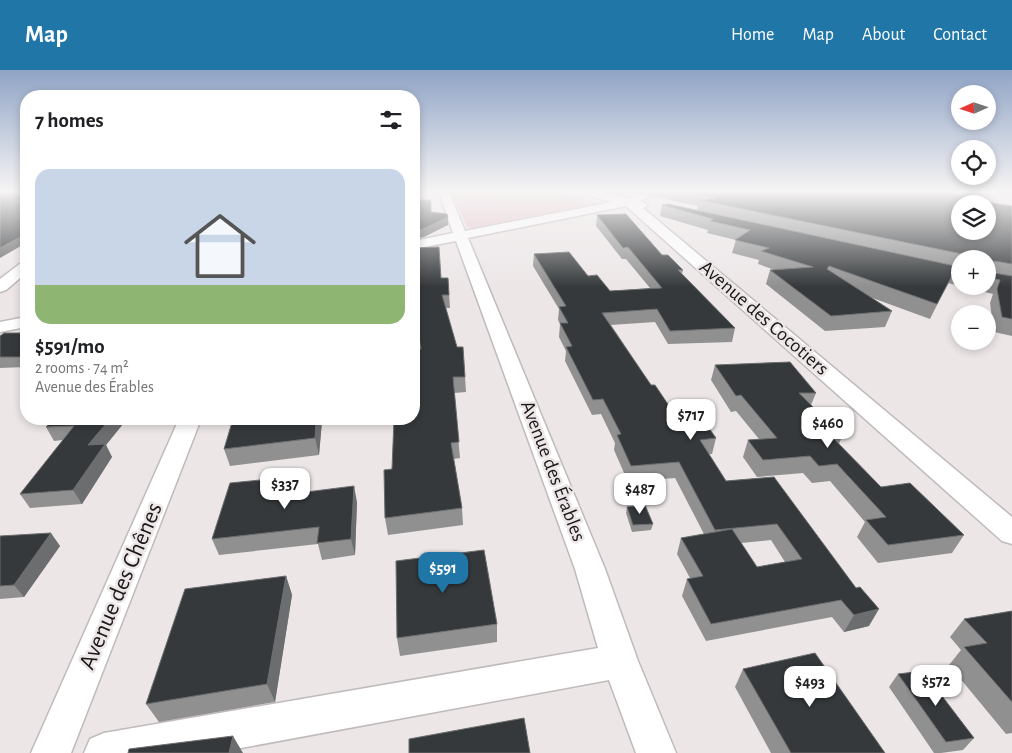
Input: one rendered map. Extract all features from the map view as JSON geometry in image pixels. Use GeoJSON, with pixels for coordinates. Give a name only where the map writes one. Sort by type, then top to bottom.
{"type":"FeatureCollection","features":[{"type":"Feature","properties":{"kind":"street","name":"Avenue des Érables"},"geometry":{"type":"LineString","coordinates":[[457,224],[590,569],[620,661],[656,753]]}},
{"type":"Feature","properties":{"kind":"street"},"geometry":{"type":"LineString","coordinates":[[420,243],[521,224]]}},
{"type":"Feature","properties":{"kind":"street","name":"Avenue des Cocotiers"},"geometry":{"type":"LineString","coordinates":[[653,224],[1012,533]]}},
{"type":"Feature","properties":{"kind":"street"},"geometry":{"type":"LineString","coordinates":[[0,287],[20,271]]}},
{"type":"Feature","properties":{"kind":"street"},"geometry":{"type":"LineString","coordinates":[[0,327],[20,323]]}},
{"type":"Feature","properties":{"kind":"street","name":"Avenue des Chênes"},"geometry":{"type":"LineString","coordinates":[[51,753],[188,425]]}},
{"type":"Feature","properties":{"kind":"street"},"geometry":{"type":"LineString","coordinates":[[104,753],[620,661]]}},
{"type":"Feature","properties":{"kind":"shaded area"},"geometry":{"type":"Polygon","coordinates":[[[466,224],[501,224],[474,229],[467,227],[466,224]]]}},
{"type":"Feature","properties":{"kind":"building"},"geometry":{"type":"Polygon","coordinates":[[[0,224],[20,224],[20,237],[0,248],[0,224]]]}},
{"type":"Feature","properties":{"kind":"building"},"geometry":{"type":"Polygon","coordinates":[[[420,224],[434,224],[420,230],[420,224]]]}},
{"type":"Feature","properties":{"kind":"building"},"geometry":{"type":"Polygon","coordinates":[[[604,224],[635,224],[662,255],[668,255],[683,270],[678,270],[735,328],[670,331],[657,309],[602,313],[651,385],[655,385],[682,425],[706,424],[716,438],[700,440],[726,481],[774,477],[856,588],[860,587],[879,609],[854,615],[841,600],[711,624],[687,579],[703,576],[681,538],[732,529],[757,567],[802,559],[777,524],[715,530],[679,462],[631,466],[617,435],[621,434],[603,399],[593,400],[566,347],[572,346],[560,323],[568,323],[559,307],[566,306],[534,254],[569,252],[588,276],[597,275],[610,291],[662,288],[628,247],[623,248],[604,224]]]}},
{"type":"Feature","properties":{"kind":"building"},"geometry":{"type":"Polygon","coordinates":[[[723,224],[760,224],[951,265],[951,278],[937,304],[829,266],[827,269],[892,311],[831,316],[770,270],[813,267],[761,251],[769,248],[735,240],[750,230],[723,224]]]}},
{"type":"Feature","properties":{"kind":"building"},"geometry":{"type":"Polygon","coordinates":[[[815,224],[951,224],[951,240],[996,240],[996,224],[1012,224],[1012,264],[996,261],[996,250],[951,250],[951,252],[815,224]]]}},
{"type":"Feature","properties":{"kind":"building"},"geometry":{"type":"Polygon","coordinates":[[[439,247],[441,278],[448,278],[449,295],[442,295],[457,347],[463,347],[465,377],[453,377],[459,442],[451,443],[462,508],[385,518],[384,470],[392,469],[394,425],[420,425],[420,248],[439,247]]]}},
{"type":"Feature","properties":{"kind":"building"},"geometry":{"type":"Polygon","coordinates":[[[996,273],[1012,276],[1012,319],[1002,317],[997,289],[1000,280],[996,279],[996,273]]]}},
{"type":"Feature","properties":{"kind":"building"},"geometry":{"type":"Polygon","coordinates":[[[4,333],[20,333],[20,357],[0,357],[0,336],[4,333]]]}},
{"type":"Feature","properties":{"kind":"building"},"geometry":{"type":"Polygon","coordinates":[[[790,362],[816,393],[799,393],[842,436],[832,437],[881,487],[910,483],[964,535],[888,545],[866,520],[886,517],[837,464],[819,466],[810,456],[763,460],[748,440],[777,438],[741,395],[736,396],[715,365],[790,362]]]}},
{"type":"Feature","properties":{"kind":"building"},"geometry":{"type":"Polygon","coordinates":[[[48,425],[105,425],[88,445],[105,444],[73,490],[20,494],[74,426],[46,427],[48,425]]]}},
{"type":"Feature","properties":{"kind":"building"},"geometry":{"type":"Polygon","coordinates":[[[231,425],[316,425],[315,438],[224,449],[231,425]]]}},
{"type":"Feature","properties":{"kind":"building"},"geometry":{"type":"Polygon","coordinates":[[[301,476],[298,493],[354,486],[351,539],[317,543],[319,527],[212,539],[230,483],[301,476]]]}},
{"type":"Feature","properties":{"kind":"building"},"geometry":{"type":"Polygon","coordinates":[[[645,505],[653,524],[633,525],[627,507],[645,505]]]}},
{"type":"Feature","properties":{"kind":"building"},"geometry":{"type":"Polygon","coordinates":[[[51,533],[14,585],[0,586],[0,536],[51,533]]]}},
{"type":"Feature","properties":{"kind":"building"},"geometry":{"type":"Polygon","coordinates":[[[484,550],[497,624],[397,638],[396,561],[484,550]]]}},
{"type":"Feature","properties":{"kind":"building"},"geometry":{"type":"Polygon","coordinates":[[[286,576],[267,684],[146,704],[185,589],[286,576]]]}},
{"type":"Feature","properties":{"kind":"building"},"geometry":{"type":"Polygon","coordinates":[[[1012,611],[1012,702],[964,647],[987,643],[964,619],[1012,611]]]}},
{"type":"Feature","properties":{"kind":"building"},"geometry":{"type":"Polygon","coordinates":[[[815,653],[885,753],[791,753],[743,669],[815,653]]]}},
{"type":"Feature","properties":{"kind":"building"},"geometry":{"type":"Polygon","coordinates":[[[923,671],[974,738],[946,742],[898,674],[923,671]]]}},
{"type":"Feature","properties":{"kind":"building"},"geometry":{"type":"Polygon","coordinates":[[[524,718],[530,753],[409,753],[409,739],[524,718]]]}},
{"type":"Feature","properties":{"kind":"building"},"geometry":{"type":"Polygon","coordinates":[[[233,736],[229,753],[128,753],[129,749],[233,736]]]}}]}
